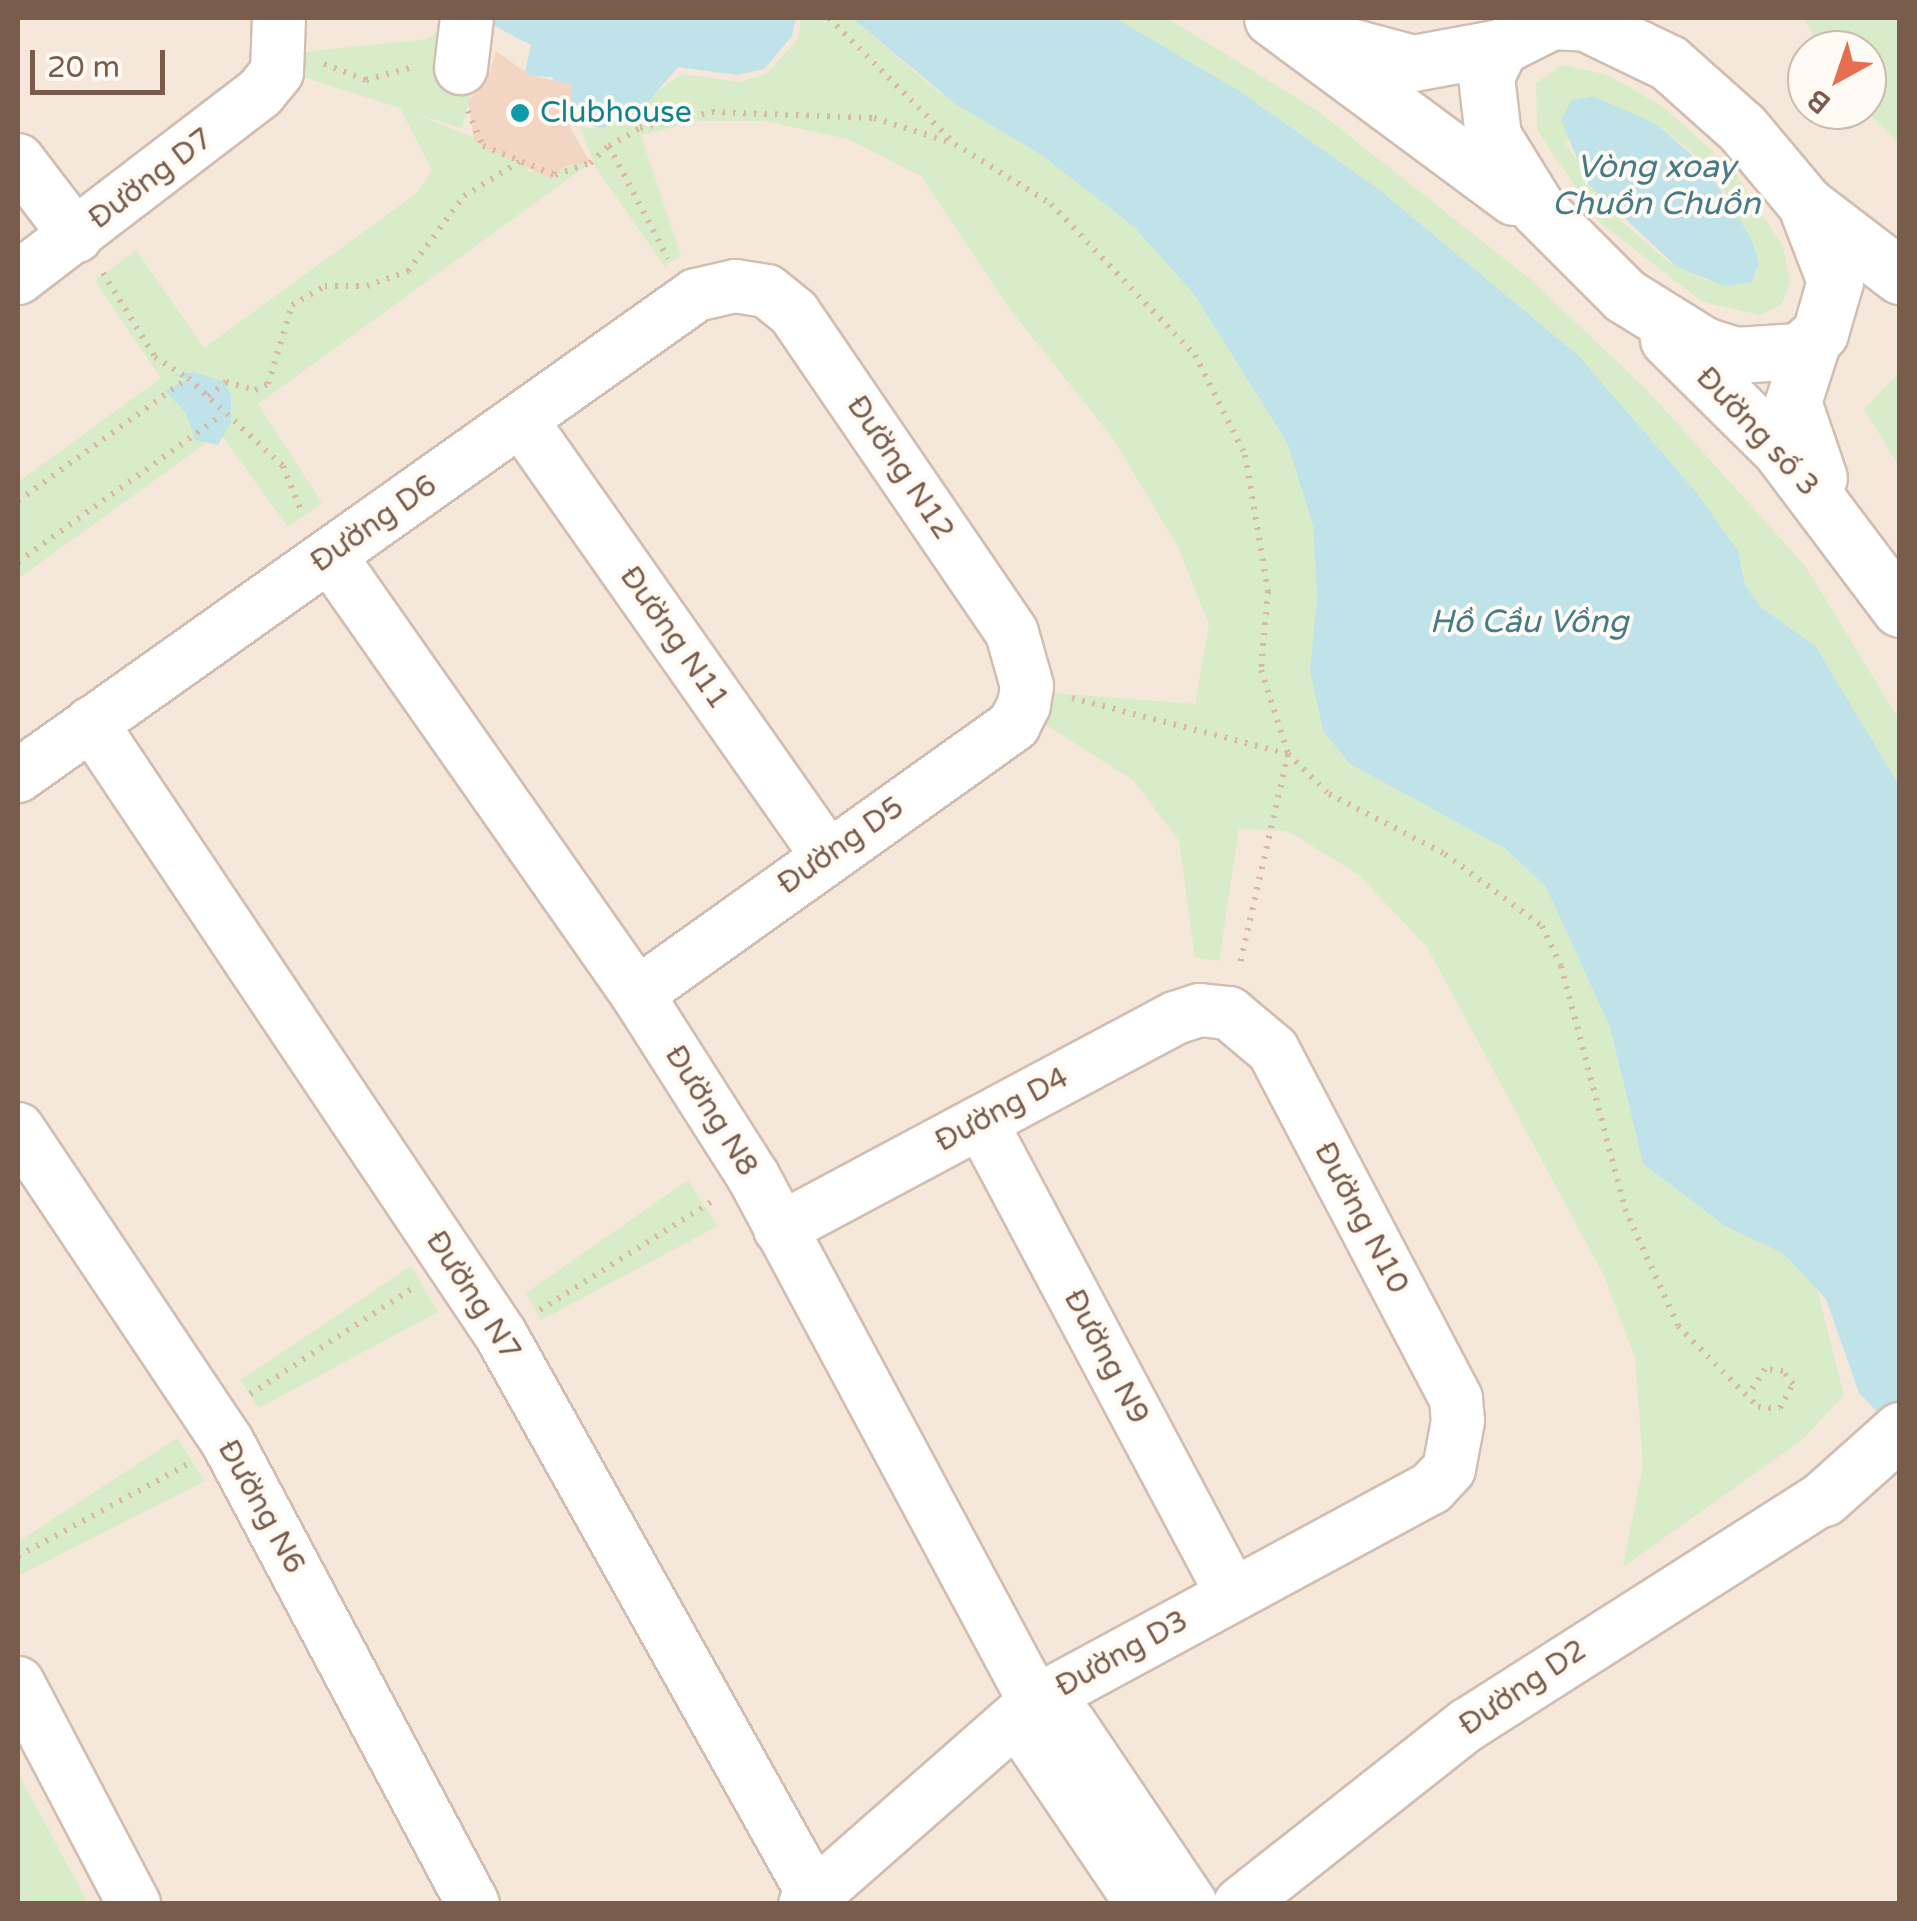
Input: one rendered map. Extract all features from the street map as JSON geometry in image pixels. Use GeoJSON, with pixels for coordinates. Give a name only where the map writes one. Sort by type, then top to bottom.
{"type":"FeatureCollection","features":[{"type":"Feature","properties":{"kind":"street"},"geometry":{"type":"LineString","coordinates":[[277,72],[279,18]]}},
{"type":"Feature","properties":{"kind":"street"},"geometry":{"type":"LineString","coordinates":[[460,68],[467,18]]}},
{"type":"Feature","properties":{"kind":"street","name":"Đường số 3"},"geometry":{"type":"LineString","coordinates":[[1272,18],[1580,255],[1780,450],[1860,550],[1900,609]]}},
{"type":"Feature","properties":{"kind":"street"},"geometry":{"type":"LineString","coordinates":[[1289,18],[1373,58],[1445,64],[1520,32],[1586,23],[1630,40],[1712,97]]}},
{"type":"Feature","properties":{"kind":"street"},"geometry":{"type":"LineString","coordinates":[[1659,18],[1712,97],[1805,203],[1900,276]]}},
{"type":"Feature","properties":{"kind":"street"},"geometry":{"type":"LineString","coordinates":[[1520,32],[1486,76],[1493,136],[1580,255],[1668,324],[1736,355],[1772,358],[1812,340]]}},
{"type":"Feature","properties":{"kind":"street","name":"Đường D7"},"geometry":{"type":"LineString","coordinates":[[18,278],[222,124],[277,72]]}},
{"type":"Feature","properties":{"kind":"street"},"geometry":{"type":"LineString","coordinates":[[18,160],[76,236]]}},
{"type":"Feature","properties":{"kind":"street"},"geometry":{"type":"LineString","coordinates":[[1805,203],[1835,281],[1832,309],[1812,340],[1796,378],[1796,420],[1860,550]]}},
{"type":"Feature","properties":{"kind":"street","name":"Đường D6"},"geometry":{"type":"LineString","coordinates":[[18,776],[520,420],[716,290]]}},
{"type":"Feature","properties":{"kind":"street","name":"Đường N12"},"geometry":{"type":"LineString","coordinates":[[716,290],[767,291],[794,313],[1012,633],[1028,686]]}},
{"type":"Feature","properties":{"kind":"street","name":"Đường N11"},"geometry":{"type":"LineString","coordinates":[[520,420],[827,856]]}},
{"type":"Feature","properties":{"kind":"street","name":"Đường N8"},"geometry":{"type":"LineString","coordinates":[[330,556],[637,994],[753,1176],[1035,1702],[1032,1740],[1142,1904]]}},
{"type":"Feature","properties":{"kind":"street","name":"Đường D5"},"geometry":{"type":"LineString","coordinates":[[637,994],[1014,724],[1028,686]]}},
{"type":"Feature","properties":{"kind":"street","name":"Đường N7"},"geometry":{"type":"LineString","coordinates":[[91,723],[501,1335],[809,1900]]}},
{"type":"Feature","properties":{"kind":"street","name":"Đường D4"},"geometry":{"type":"LineString","coordinates":[[780,1229],[1175,1018],[1200,1010],[1229,1013]]}},
{"type":"Feature","properties":{"kind":"street","name":"Đường N10"},"geometry":{"type":"LineString","coordinates":[[1229,1013],[1273,1050],[1456,1399],[1456,1442]]}},
{"type":"Feature","properties":{"kind":"street","name":"Đường N9"},"geometry":{"type":"LineString","coordinates":[[981,1122],[1231,1592]]}},
{"type":"Feature","properties":{"kind":"street","name":"Đường N6"},"geometry":{"type":"LineString","coordinates":[[18,1129],[219,1431],[473,1904]]}},
{"type":"Feature","properties":{"kind":"street"},"geometry":{"type":"LineString","coordinates":[[1824,1498],[1900,1430]]}},
{"type":"Feature","properties":{"kind":"street","name":"Đường D3"},"geometry":{"type":"LineString","coordinates":[[809,1900],[1035,1702],[1231,1592],[1431,1488],[1449,1468],[1456,1442]]}},
{"type":"Feature","properties":{"kind":"street","name":"Đường D2"},"geometry":{"type":"LineString","coordinates":[[1240,1904],[1467,1725],[1824,1498]]}},
{"type":"Feature","properties":{"kind":"street"},"geometry":{"type":"LineString","coordinates":[[18,1683],[134,1904]]}},
{"type":"Feature","properties":{"kind":"street","name":"Đường N8"},"geometry":{"type":"LineString","coordinates":[[1035,1702],[1056,1708],[1070,1724],[1190,1904]]}},
{"type":"Feature","properties":{"kind":"path"},"geometry":{"type":"LineString","coordinates":[[829,18],[956,144],[1051,204],[1195,355],[1245,455],[1256,502],[1268,591],[1261,670],[1288,754],[1329,794],[1461,863],[1542,926],[1561,966],[1612,1166],[1642,1250],[1678,1326],[1758,1408],[1780,1408],[1793,1384],[1783,1371],[1765,1368],[1748,1395]]}},
{"type":"Feature","properties":{"kind":"path"},"geometry":{"type":"LineString","coordinates":[[277,72],[324,63],[366,80],[426,64],[460,68],[472,86],[470,128],[484,146],[555,175],[590,163],[609,146],[640,128],[712,112],[874,118],[956,144]]}},
{"type":"Feature","properties":{"kind":"path"},"geometry":{"type":"LineString","coordinates":[[609,146],[648,228],[716,290]]}},
{"type":"Feature","properties":{"kind":"path"},"geometry":{"type":"LineString","coordinates":[[208,396],[226,382],[255,390],[268,384],[292,305],[325,286],[366,286],[408,270],[464,196],[520,162]]}},
{"type":"Feature","properties":{"kind":"path"},"geometry":{"type":"LineString","coordinates":[[76,236],[146,347],[188,378],[222,415],[283,466],[304,525],[330,556]]}},
{"type":"Feature","properties":{"kind":"path"},"geometry":{"type":"LineString","coordinates":[[18,501],[188,378]]}},
{"type":"Feature","properties":{"kind":"path"},"geometry":{"type":"LineString","coordinates":[[18,562],[222,415]]}},
{"type":"Feature","properties":{"kind":"path"},"geometry":{"type":"LineString","coordinates":[[1028,686],[1288,754]]}},
{"type":"Feature","properties":{"kind":"path"},"geometry":{"type":"LineString","coordinates":[[1229,1013],[1288,754]]}},
{"type":"Feature","properties":{"kind":"path"},"geometry":{"type":"LineString","coordinates":[[501,1335],[753,1176]]}},
{"type":"Feature","properties":{"kind":"path"},"geometry":{"type":"LineString","coordinates":[[18,1556],[219,1431],[453,1262]]}},
{"type":"Feature","properties":{"kind":"shaded area"},"geometry":{"type":"Polygon","coordinates":[[[18,18],[1899,18],[1899,1903],[18,1903],[18,18]]]}},
{"type":"Feature","properties":{"kind":"green space"},"geometry":{"type":"Polygon","coordinates":[[[457,18],[485,44],[462,128],[416,114],[494,146],[501,134],[529,172],[590,163],[258,404],[322,503],[288,527],[220,433],[18,579],[18,482],[161,378],[95,281],[136,250],[204,348],[417,193],[432,170],[400,108],[303,77],[306,52],[426,39],[457,18]]]}},
{"type":"Feature","properties":{"kind":"green space"},"geometry":{"type":"Polygon","coordinates":[[[801,18],[852,18],[937,91],[1043,156],[1134,227],[1194,294],[1289,444],[1313,526],[1317,596],[1310,671],[1323,731],[1350,764],[1506,849],[1546,887],[1610,1027],[1643,1164],[1725,1226],[1784,1254],[1817,1289],[1844,1395],[1802,1440],[1623,1567],[1643,1466],[1635,1358],[1604,1276],[1427,947],[1359,875],[1288,831],[1239,829],[1219,961],[1195,958],[1179,841],[1134,781],[1043,723],[1053,693],[1195,704],[1209,624],[1178,547],[1112,437],[1009,308],[921,176],[848,139],[764,121],[699,121],[641,135],[681,256],[664,266],[595,166],[580,127],[604,129],[682,74],[740,82],[766,74],[798,39],[801,18]]]}},
{"type":"Feature","properties":{"kind":"green space"},"geometry":{"type":"Polygon","coordinates":[[[1115,18],[1167,18],[1318,111],[1531,280],[1649,392],[1805,566],[1899,719],[1899,785],[1816,647],[1761,607],[1745,585],[1738,551],[1697,493],[1580,357],[1381,191],[1238,90],[1115,18]]]}},
{"type":"Feature","properties":{"kind":"green space"},"geometry":{"type":"Polygon","coordinates":[[[1803,18],[1899,18],[1899,143],[1886,130],[1887,30],[1810,30],[1803,18]]]}},
{"type":"Feature","properties":{"kind":"green space"},"geometry":{"type":"Polygon","coordinates":[[[1562,65],[1608,75],[1665,108],[1733,170],[1783,246],[1790,282],[1782,304],[1760,315],[1703,302],[1600,223],[1537,130],[1536,83],[1562,65]],[[1656,124],[1565,143],[1621,221],[1667,261],[1707,281],[1730,198],[1695,155],[1656,124]]]}},
{"type":"Feature","properties":{"kind":"green space"},"geometry":{"type":"Polygon","coordinates":[[[1899,373],[1899,466],[1864,409],[1899,373]]]}},
{"type":"Feature","properties":{"kind":"green space"},"geometry":{"type":"Polygon","coordinates":[[[688,1180],[718,1226],[541,1320],[526,1293],[688,1180]]]}},
{"type":"Feature","properties":{"kind":"green space"},"geometry":{"type":"Polygon","coordinates":[[[411,1266],[438,1312],[259,1408],[240,1380],[411,1266]]]}},
{"type":"Feature","properties":{"kind":"green space"},"geometry":{"type":"Polygon","coordinates":[[[177,1438],[205,1481],[18,1576],[18,1542],[177,1438]]]}},
{"type":"Feature","properties":{"kind":"green space"},"geometry":{"type":"Polygon","coordinates":[[[18,1773],[88,1903],[18,1903],[18,1773]]]}},
{"type":"Feature","properties":{"kind":"water"},"geometry":{"type":"Polygon","coordinates":[[[479,18],[796,18],[792,36],[764,69],[737,75],[678,67],[646,104],[604,129],[583,124],[552,77],[524,76],[531,45],[479,18]]]}},
{"type":"Feature","properties":{"kind":"water","name":"Hồ Cầu Vồng"},"geometry":{"type":"Polygon","coordinates":[[[852,18],[1115,18],[1238,90],[1381,191],[1580,357],[1697,493],[1738,551],[1745,585],[1761,607],[1816,647],[1899,785],[1899,1434],[1859,1393],[1826,1299],[1784,1254],[1725,1226],[1643,1164],[1610,1027],[1546,887],[1506,849],[1350,764],[1323,731],[1310,671],[1317,596],[1313,526],[1288,444],[1194,294],[1134,227],[1043,156],[954,103],[852,18]]]}},
{"type":"Feature","properties":{"kind":"water","name":"Vòng xoay Chuồn Chuồn"},"geometry":{"type":"Polygon","coordinates":[[[1593,96],[1656,124],[1706,167],[1751,238],[1759,263],[1752,282],[1724,286],[1677,267],[1588,184],[1561,120],[1571,101],[1593,96]]]}},
{"type":"Feature","properties":{"kind":"water"},"geometry":{"type":"Polygon","coordinates":[[[193,372],[226,382],[231,396],[231,422],[218,445],[195,440],[186,413],[165,391],[187,379],[173,375],[193,372]]]}},
{"type":"Feature","properties":{"kind":"building","name":"Clubhouse"},"geometry":{"type":"Polygon","coordinates":[[[496,51],[531,76],[572,84],[569,125],[590,163],[565,166],[551,179],[474,142],[468,100],[486,85],[496,51]]]}},
{"type":"Feature","properties":{"kind":"place","name":"Clubhouse"},"geometry":{"type":"Point","coordinates":[520,113]}}]}
